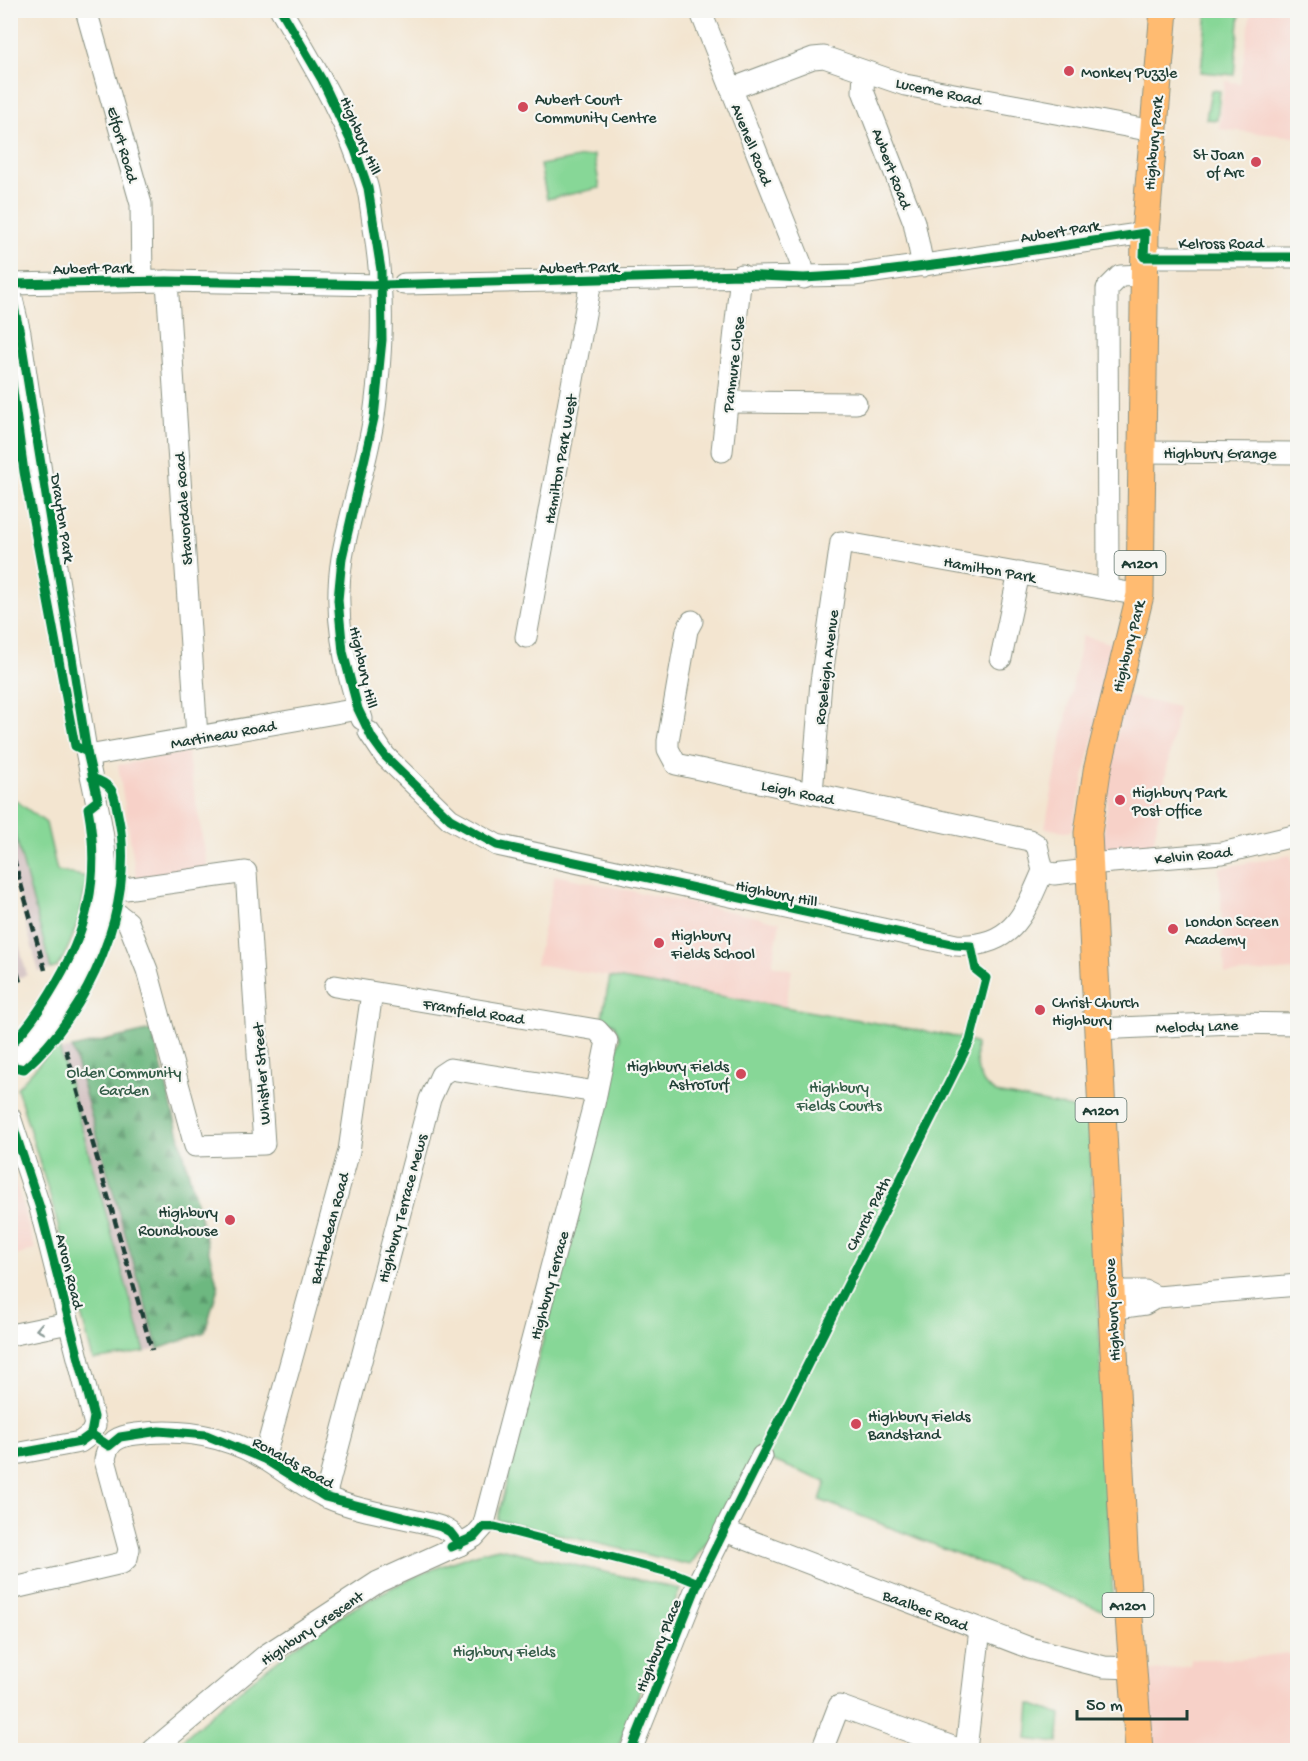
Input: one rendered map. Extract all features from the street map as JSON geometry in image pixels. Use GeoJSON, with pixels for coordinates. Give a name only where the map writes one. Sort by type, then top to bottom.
{"type":"FeatureCollection","features":[{"type":"Feature","properties":{"kind":"main road","name":"Highbury Park"},"geometry":{"type":"LineString","coordinates":[[1088,867],[1088,832],[1095,781],[1140,594],[1144,255],[1164,10]]}},
{"type":"Feature","properties":{"kind":"main road","name":"Highbury Grove"},"geometry":{"type":"LineString","coordinates":[[1088,867],[1111,1300],[1139,1750]]}},
{"type":"Feature","properties":{"kind":"street","name":"Elfort Road"},"geometry":{"type":"LineString","coordinates":[[86,10],[141,204],[142,281]]}},
{"type":"Feature","properties":{"kind":"street","name":"Highbury Hill"},"geometry":{"type":"LineString","coordinates":[[281,10],[322,80],[355,150],[368,188],[382,285],[382,340],[374,418],[342,558],[338,600],[343,652],[363,720],[385,756],[450,819],[497,845],[956,945],[986,942],[1013,928],[1022,917],[1043,871]]}},
{"type":"Feature","properties":{"kind":"street","name":"Avenell Road"},"geometry":{"type":"LineString","coordinates":[[700,10],[804,278]]}},
{"type":"Feature","properties":{"kind":"street","name":"Lucerne Road"},"geometry":{"type":"LineString","coordinates":[[730,89],[813,58],[825,57],[905,85],[1153,131]]}},
{"type":"Feature","properties":{"kind":"street","name":"Aubert Road"},"geometry":{"type":"LineString","coordinates":[[864,72],[863,91],[914,222],[923,266]]}},
{"type":"Feature","properties":{"kind":"street","name":"Aubert Park"},"geometry":{"type":"LineString","coordinates":[[404,284],[741,275],[804,278],[854,275],[923,266],[1144,255]]}},
{"type":"Feature","properties":{"kind":"street","name":"Kelross Road"},"geometry":{"type":"LineString","coordinates":[[1144,255],[1298,257]]}},
{"type":"Feature","properties":{"kind":"street","name":"Highbury Park"},"geometry":{"type":"LineString","coordinates":[[1108,589],[1107,289],[1144,255]]}},
{"type":"Feature","properties":{"kind":"street","name":"Panmure Close"},"geometry":{"type":"LineString","coordinates":[[722,452],[741,275]]}},
{"type":"Feature","properties":{"kind":"street","name":"Hamilton Park West"},"geometry":{"type":"LineString","coordinates":[[526,637],[591,280]]}},
{"type":"Feature","properties":{"kind":"street","name":"Aubert Park"},"geometry":{"type":"LineString","coordinates":[[10,284],[167,281],[382,285]]}},
{"type":"Feature","properties":{"kind":"street","name":"Stavordale Road"},"geometry":{"type":"LineString","coordinates":[[167,281],[197,737]]}},
{"type":"Feature","properties":{"kind":"street","name":"Drayton Park"},"geometry":{"type":"LineString","coordinates":[[10,290],[20,333],[88,756],[106,848],[103,909],[88,955],[61,1004],[40,1033],[11,1063]]}},
{"type":"Feature","properties":{"kind":"street"},"geometry":{"type":"LineString","coordinates":[[728,402],[856,403]]}},
{"type":"Feature","properties":{"kind":"street","name":"Highbury Grange"},"geometry":{"type":"LineString","coordinates":[[1143,452],[1298,453]]}},
{"type":"Feature","properties":{"kind":"street","name":"Hamilton Park"},"geometry":{"type":"LineString","coordinates":[[841,542],[1140,594]]}},
{"type":"Feature","properties":{"kind":"street","name":"Roseleigh Avenue"},"geometry":{"type":"LineString","coordinates":[[812,793],[821,682],[841,542]]}},
{"type":"Feature","properties":{"kind":"street"},"geometry":{"type":"LineString","coordinates":[[1001,658],[1019,573]]}},
{"type":"Feature","properties":{"kind":"street","name":"Leigh Road"},"geometry":{"type":"LineString","coordinates":[[692,621],[687,630],[668,741],[670,758],[684,767],[1029,840],[1037,845],[1043,871]]}},
{"type":"Feature","properties":{"kind":"street","name":"Martineau Road"},"geometry":{"type":"LineString","coordinates":[[88,756],[197,737],[363,720]]}},
{"type":"Feature","properties":{"kind":"street","name":"Kelvin Road"},"geometry":{"type":"LineString","coordinates":[[1088,867],[1222,853],[1298,835]]}},
{"type":"Feature","properties":{"kind":"street"},"geometry":{"type":"LineString","coordinates":[[1043,871],[1054,874],[1088,867]]}},
{"type":"Feature","properties":{"kind":"street","name":"Whistler Street"},"geometry":{"type":"LineString","coordinates":[[103,909],[116,913],[128,922],[147,970],[195,1146],[264,1144],[246,872],[118,890]]}},
{"type":"Feature","properties":{"kind":"street","name":"Framfield Road"},"geometry":{"type":"LineString","coordinates":[[335,986],[593,1029],[602,1033],[607,1041]]}},
{"type":"Feature","properties":{"kind":"street","name":"Battledean Road"},"geometry":{"type":"LineString","coordinates":[[264,1459],[349,1151],[372,993]]}},
{"type":"Feature","properties":{"kind":"street","name":"Melody Lane"},"geometry":{"type":"LineString","coordinates":[[1096,1029],[1233,1023],[1298,1024]]}},
{"type":"Feature","properties":{"kind":"street","name":"Highbury Terrace"},"geometry":{"type":"LineString","coordinates":[[483,1527],[561,1236],[607,1041]]}},
{"type":"Feature","properties":{"kind":"street","name":"Highbury Terrace Mews"},"geometry":{"type":"LineString","coordinates":[[325,1497],[430,1099],[441,1074],[450,1069],[596,1092]]}},
{"type":"Feature","properties":{"kind":"street","name":"Arvon Road"},"geometry":{"type":"LineString","coordinates":[[10,1117],[40,1208],[129,1549],[128,1558],[122,1563],[10,1589]]}},
{"type":"Feature","properties":{"kind":"street"},"geometry":{"type":"LineString","coordinates":[[1111,1300],[1145,1291],[1157,1297],[1298,1285]]}},
{"type":"Feature","properties":{"kind":"street"},"geometry":{"type":"LineString","coordinates":[[10,1335],[69,1323]]}},
{"type":"Feature","properties":{"kind":"street","name":"Ronalds Road"},"geometry":{"type":"LineString","coordinates":[[10,1455],[80,1442],[172,1431],[206,1435],[264,1459],[325,1497],[424,1522],[450,1532],[460,1545]]}},
{"type":"Feature","properties":{"kind":"street","name":"Highbury Place"},"geometry":{"type":"LineString","coordinates":[[631,1750],[698,1583],[762,1456]]}},
{"type":"Feature","properties":{"kind":"street","name":"Highbury Crescent"},"geometry":{"type":"LineString","coordinates":[[153,1750],[266,1655],[378,1582],[460,1545],[474,1537],[483,1527]]}},
{"type":"Feature","properties":{"kind":"street","name":"Baalbec Road"},"geometry":{"type":"LineString","coordinates":[[725,1531],[1030,1648],[1080,1662],[1115,1668],[1133,1668]]}},
{"type":"Feature","properties":{"kind":"street"},"geometry":{"type":"LineString","coordinates":[[966,1750],[980,1629]]}},
{"type":"Feature","properties":{"kind":"street"},"geometry":{"type":"LineString","coordinates":[[822,1750],[839,1706],[961,1750]]}},
{"type":"Feature","properties":{"kind":"shaded area"},"geometry":{"type":"Polygon","coordinates":[[[1251,10],[1297,11],[1297,137],[1219,129],[1225,81],[1240,83],[1251,10]]]}},
{"type":"Feature","properties":{"kind":"shaded area"},"geometry":{"type":"Polygon","coordinates":[[[1082,636],[1115,644],[1072,829],[1068,832],[1045,828],[1082,636]]]}},
{"type":"Feature","properties":{"kind":"shaded area"},"geometry":{"type":"Polygon","coordinates":[[[1125,696],[1178,707],[1153,846],[1140,850],[1107,850],[1102,848],[1112,758],[1125,696]]]}},
{"type":"Feature","properties":{"kind":"shaded area"},"geometry":{"type":"Polygon","coordinates":[[[187,752],[208,868],[137,881],[118,765],[187,752]]]}},
{"type":"Feature","properties":{"kind":"shaded area"},"geometry":{"type":"Polygon","coordinates":[[[10,819],[51,969],[39,972],[11,870],[10,819]]]}},
{"type":"Feature","properties":{"kind":"shaded area"},"geometry":{"type":"Polygon","coordinates":[[[1291,855],[1297,893],[1297,970],[1225,974],[1219,868],[1291,855]]]}},
{"type":"Feature","properties":{"kind":"shaded area","name":"Highbury Fields School"},"geometry":{"type":"Polygon","coordinates":[[[555,875],[780,922],[772,965],[792,970],[785,1007],[536,964],[555,875]]]}},
{"type":"Feature","properties":{"kind":"shaded area"},"geometry":{"type":"Polygon","coordinates":[[[10,912],[27,975],[11,980],[10,980],[10,912]]]}},
{"type":"Feature","properties":{"kind":"shaded area"},"geometry":{"type":"Polygon","coordinates":[[[72,1048],[158,1349],[145,1352],[60,1051],[72,1048]]]}},
{"type":"Feature","properties":{"kind":"shaded area"},"geometry":{"type":"Polygon","coordinates":[[[10,1163],[35,1249],[11,1258],[10,1258],[10,1163]]]}},
{"type":"Feature","properties":{"kind":"shaded area"},"geometry":{"type":"Polygon","coordinates":[[[1287,1653],[1288,1655],[1297,1654],[1297,1750],[1152,1750],[1146,1672],[1191,1666],[1191,1659],[1243,1659],[1287,1653]]]}},
{"type":"Feature","properties":{"kind":"green space"},"geometry":{"type":"Polygon","coordinates":[[[1207,10],[1240,11],[1234,75],[1201,72],[1207,10]]]}},
{"type":"Feature","properties":{"kind":"green space"},"geometry":{"type":"Polygon","coordinates":[[[1211,90],[1220,91],[1217,120],[1206,119],[1211,90]]]}},
{"type":"Feature","properties":{"kind":"green space"},"geometry":{"type":"Polygon","coordinates":[[[594,155],[600,188],[547,199],[540,165],[594,155]]]}},
{"type":"Feature","properties":{"kind":"green space"},"geometry":{"type":"Polygon","coordinates":[[[11,797],[46,823],[57,871],[88,877],[69,946],[57,967],[51,969],[11,819],[11,797]]]}},
{"type":"Feature","properties":{"kind":"green space","name":"Highbury Fields Courts"},"geometry":{"type":"Polygon","coordinates":[[[610,977],[963,1038],[976,1044],[978,1072],[985,1084],[996,1093],[1088,1111],[1114,1615],[820,1500],[826,1482],[756,1454],[723,1520],[690,1565],[497,1520],[620,1038],[614,1024],[602,1017],[610,977]]]}},
{"type":"Feature","properties":{"kind":"green space","name":"Olden Community Garden"},"geometry":{"type":"Polygon","coordinates":[[[152,1030],[218,1287],[205,1332],[158,1349],[72,1048],[152,1030]]]}},
{"type":"Feature","properties":{"kind":"green space"},"geometry":{"type":"Polygon","coordinates":[[[58,1043],[145,1352],[93,1360],[52,1203],[17,1088],[58,1043]]]}},
{"type":"Feature","properties":{"kind":"green space","name":"Highbury Fields"},"geometry":{"type":"Polygon","coordinates":[[[499,1548],[680,1589],[617,1750],[171,1750],[266,1669],[335,1620],[408,1580],[466,1557],[499,1548]]]}},
{"type":"Feature","properties":{"kind":"green space"},"geometry":{"type":"Polygon","coordinates":[[[1030,1704],[1061,1715],[1058,1743],[1027,1739],[1030,1704]]]}},
{"type":"Feature","properties":{"kind":"railway"},"geometry":{"type":"LineString","coordinates":[[10,845],[45,970]]}},
{"type":"Feature","properties":{"kind":"railway"},"geometry":{"type":"LineString","coordinates":[[10,947],[20,982]]}},
{"type":"Feature","properties":{"kind":"railway"},"geometry":{"type":"LineString","coordinates":[[66,1050],[152,1350]]}},
{"type":"Feature","properties":{"kind":"cycle path","name":"Church Path"},"geometry":{"type":"LineString","coordinates":[[281,10],[322,80],[355,150],[368,188],[381,270],[382,340],[374,418],[342,558],[338,600],[343,652],[358,709],[372,738],[385,756],[450,819],[497,845],[956,945],[971,946],[976,970],[986,978],[970,1041],[698,1583],[631,1750]]}},
{"type":"Feature","properties":{"kind":"cycle path"},"geometry":{"type":"LineString","coordinates":[[10,284],[167,281],[382,285],[741,275],[804,278],[854,275],[957,262],[1145,233],[1144,257],[1298,257]]}},
{"type":"Feature","properties":{"kind":"cycle path"},"geometry":{"type":"LineString","coordinates":[[10,290],[20,333],[87,752],[98,800],[88,808],[92,834],[92,882],[82,926],[74,948],[50,993],[32,1020],[10,1045]]}},
{"type":"Feature","properties":{"kind":"cycle path"},"geometry":{"type":"LineString","coordinates":[[10,368],[24,472],[75,746],[87,752]]}},
{"type":"Feature","properties":{"kind":"cycle path"},"geometry":{"type":"LineString","coordinates":[[10,1066],[24,1069],[47,1046],[69,1018],[87,988],[114,921],[120,887],[122,853],[119,820],[115,798],[110,788],[92,778]]}},
{"type":"Feature","properties":{"kind":"cycle path"},"geometry":{"type":"LineString","coordinates":[[10,1117],[40,1208],[94,1417],[91,1434]]}},
{"type":"Feature","properties":{"kind":"cycle path"},"geometry":{"type":"LineString","coordinates":[[91,1434],[109,1446],[120,1437],[159,1431],[206,1435],[264,1459],[325,1497],[441,1527],[450,1532],[460,1545]]}},
{"type":"Feature","properties":{"kind":"cycle path"},"geometry":{"type":"LineString","coordinates":[[10,1455],[80,1442],[91,1434]]}},
{"type":"Feature","properties":{"kind":"cycle path"},"geometry":{"type":"LineString","coordinates":[[451,1547],[474,1537],[483,1527],[495,1527],[676,1574],[698,1583]]}},
{"type":"Feature","properties":{"kind":"place","name":"Monkey Puzzle"},"geometry":{"type":"Point","coordinates":[1069,71]}},
{"type":"Feature","properties":{"kind":"place","name":"Aubert Court Community Centre"},"geometry":{"type":"Point","coordinates":[523,107]}},
{"type":"Feature","properties":{"kind":"place","name":"St Joan of Arc"},"geometry":{"type":"Point","coordinates":[1256,162]}},
{"type":"Feature","properties":{"kind":"place","name":"Highbury Park Post Office"},"geometry":{"type":"Point","coordinates":[1120,800]}},
{"type":"Feature","properties":{"kind":"place","name":"London Screen Academy"},"geometry":{"type":"Point","coordinates":[1173,929]}},
{"type":"Feature","properties":{"kind":"place","name":"Highbury Fields School"},"geometry":{"type":"Point","coordinates":[659,943]}},
{"type":"Feature","properties":{"kind":"place","name":"Christ Church Highbury"},"geometry":{"type":"Point","coordinates":[1040,1010]}},
{"type":"Feature","properties":{"kind":"place","name":"Highbury Fields AstroTurf"},"geometry":{"type":"Point","coordinates":[741,1074]}},
{"type":"Feature","properties":{"kind":"place","name":"Highbury Roundhouse"},"geometry":{"type":"Point","coordinates":[230,1220]}},
{"type":"Feature","properties":{"kind":"place","name":"Highbury Fields Bandstand"},"geometry":{"type":"Point","coordinates":[856,1424]}}]}
